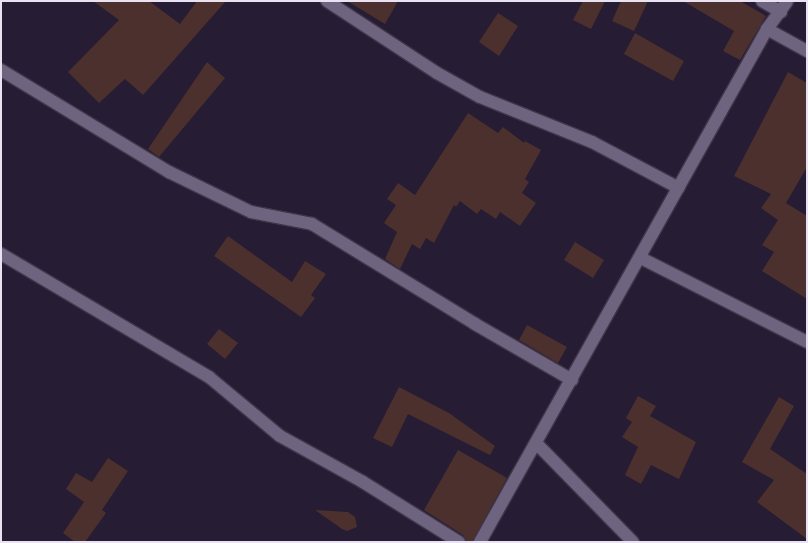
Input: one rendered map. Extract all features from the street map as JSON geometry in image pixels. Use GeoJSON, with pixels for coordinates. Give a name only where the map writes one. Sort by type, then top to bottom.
{"type":"FeatureCollection","features":[{"type":"Feature","properties":{"kind":"street"},"geometry":{"type":"LineString","coordinates":[[327,1],[437,73],[480,98],[592,142],[679,188]]}},
{"type":"Feature","properties":{"kind":"street"},"geometry":{"type":"LineString","coordinates":[[480,542],[537,444],[767,29],[784,6],[762,1]]}},
{"type":"Feature","properties":{"kind":"street"},"geometry":{"type":"LineString","coordinates":[[767,29],[807,51]]}},
{"type":"Feature","properties":{"kind":"street"},"geometry":{"type":"LineString","coordinates":[[1,70],[169,172],[251,212],[312,224],[475,324],[572,380]]}},
{"type":"Feature","properties":{"kind":"street"},"geometry":{"type":"LineString","coordinates":[[1,254],[209,377],[280,436],[363,482],[460,542]]}},
{"type":"Feature","properties":{"kind":"street"},"geometry":{"type":"LineString","coordinates":[[641,258],[807,342]]}},
{"type":"Feature","properties":{"kind":"street"},"geometry":{"type":"LineString","coordinates":[[537,444],[633,542]]}},
{"type":"Feature","properties":{"kind":"building"},"geometry":{"type":"Polygon","coordinates":[[[93,1],[149,1],[180,24],[197,1],[226,1],[143,95],[125,79],[99,103],[68,72],[119,20],[93,1]]]}},
{"type":"Feature","properties":{"kind":"building"},"geometry":{"type":"Polygon","coordinates":[[[347,1],[398,1],[385,24],[347,1]]]}},
{"type":"Feature","properties":{"kind":"building"},"geometry":{"type":"Polygon","coordinates":[[[583,1],[605,1],[591,29],[573,20],[583,1]]]}},
{"type":"Feature","properties":{"kind":"building"},"geometry":{"type":"Polygon","coordinates":[[[621,1],[648,1],[634,31],[612,21],[621,1]]]}},
{"type":"Feature","properties":{"kind":"building"},"geometry":{"type":"Polygon","coordinates":[[[683,1],[740,1],[766,16],[740,60],[723,51],[734,31],[683,1]]]}},
{"type":"Feature","properties":{"kind":"building"},"geometry":{"type":"Polygon","coordinates":[[[498,13],[518,26],[499,56],[479,42],[498,13]]]}},
{"type":"Feature","properties":{"kind":"building"},"geometry":{"type":"Polygon","coordinates":[[[635,33],[684,61],[673,81],[624,54],[635,33]]]}},
{"type":"Feature","properties":{"kind":"building"},"geometry":{"type":"Polygon","coordinates":[[[207,62],[225,78],[159,157],[148,149],[207,62]]]}},
{"type":"Feature","properties":{"kind":"building"},"geometry":{"type":"Polygon","coordinates":[[[788,72],[807,83],[807,167],[786,203],[807,216],[807,299],[762,271],[774,252],[762,245],[778,220],[761,208],[771,194],[734,176],[788,72]]]}},
{"type":"Feature","properties":{"kind":"building"},"geometry":{"type":"Polygon","coordinates":[[[468,113],[498,133],[503,127],[524,143],[525,141],[541,150],[525,179],[529,182],[522,193],[536,203],[520,226],[500,212],[496,219],[481,209],[477,214],[460,201],[456,207],[454,205],[434,243],[426,238],[420,249],[412,244],[400,269],[385,259],[397,232],[384,223],[396,205],[387,199],[398,183],[415,195],[468,113]]]}},
{"type":"Feature","properties":{"kind":"building"},"geometry":{"type":"Polygon","coordinates":[[[228,236],[292,282],[305,261],[326,274],[311,295],[315,298],[301,317],[214,256],[228,236]]]}},
{"type":"Feature","properties":{"kind":"building"},"geometry":{"type":"Polygon","coordinates":[[[575,242],[604,260],[593,278],[564,260],[575,242]]]}},
{"type":"Feature","properties":{"kind":"building"},"geometry":{"type":"Polygon","coordinates":[[[527,325],[567,347],[558,363],[519,340],[527,325]]]}},
{"type":"Feature","properties":{"kind":"building"},"geometry":{"type":"Polygon","coordinates":[[[219,329],[238,343],[225,359],[207,344],[219,329]]]}},
{"type":"Feature","properties":{"kind":"building"},"geometry":{"type":"Polygon","coordinates":[[[399,387],[449,413],[495,446],[490,455],[408,414],[392,447],[373,438],[399,387]]]}},
{"type":"Feature","properties":{"kind":"building"},"geometry":{"type":"Polygon","coordinates":[[[638,396],[656,406],[650,416],[696,442],[679,479],[651,465],[641,484],[625,475],[638,447],[622,437],[632,422],[626,418],[638,396]]]}},
{"type":"Feature","properties":{"kind":"building"},"geometry":{"type":"Polygon","coordinates":[[[779,397],[794,406],[770,449],[807,474],[807,539],[757,502],[774,480],[742,462],[779,397]]]}},
{"type":"Feature","properties":{"kind":"building"},"geometry":{"type":"Polygon","coordinates":[[[458,450],[507,478],[472,542],[467,542],[463,535],[424,510],[458,450]]]}},
{"type":"Feature","properties":{"kind":"building"},"geometry":{"type":"Polygon","coordinates":[[[108,458],[128,471],[102,510],[106,513],[85,542],[75,542],[63,533],[84,502],[66,489],[76,473],[92,482],[108,458]]]}},
{"type":"Feature","properties":{"kind":"building"},"geometry":{"type":"Polygon","coordinates":[[[315,510],[348,512],[355,517],[357,527],[347,531],[342,529],[315,510]]]}}]}
